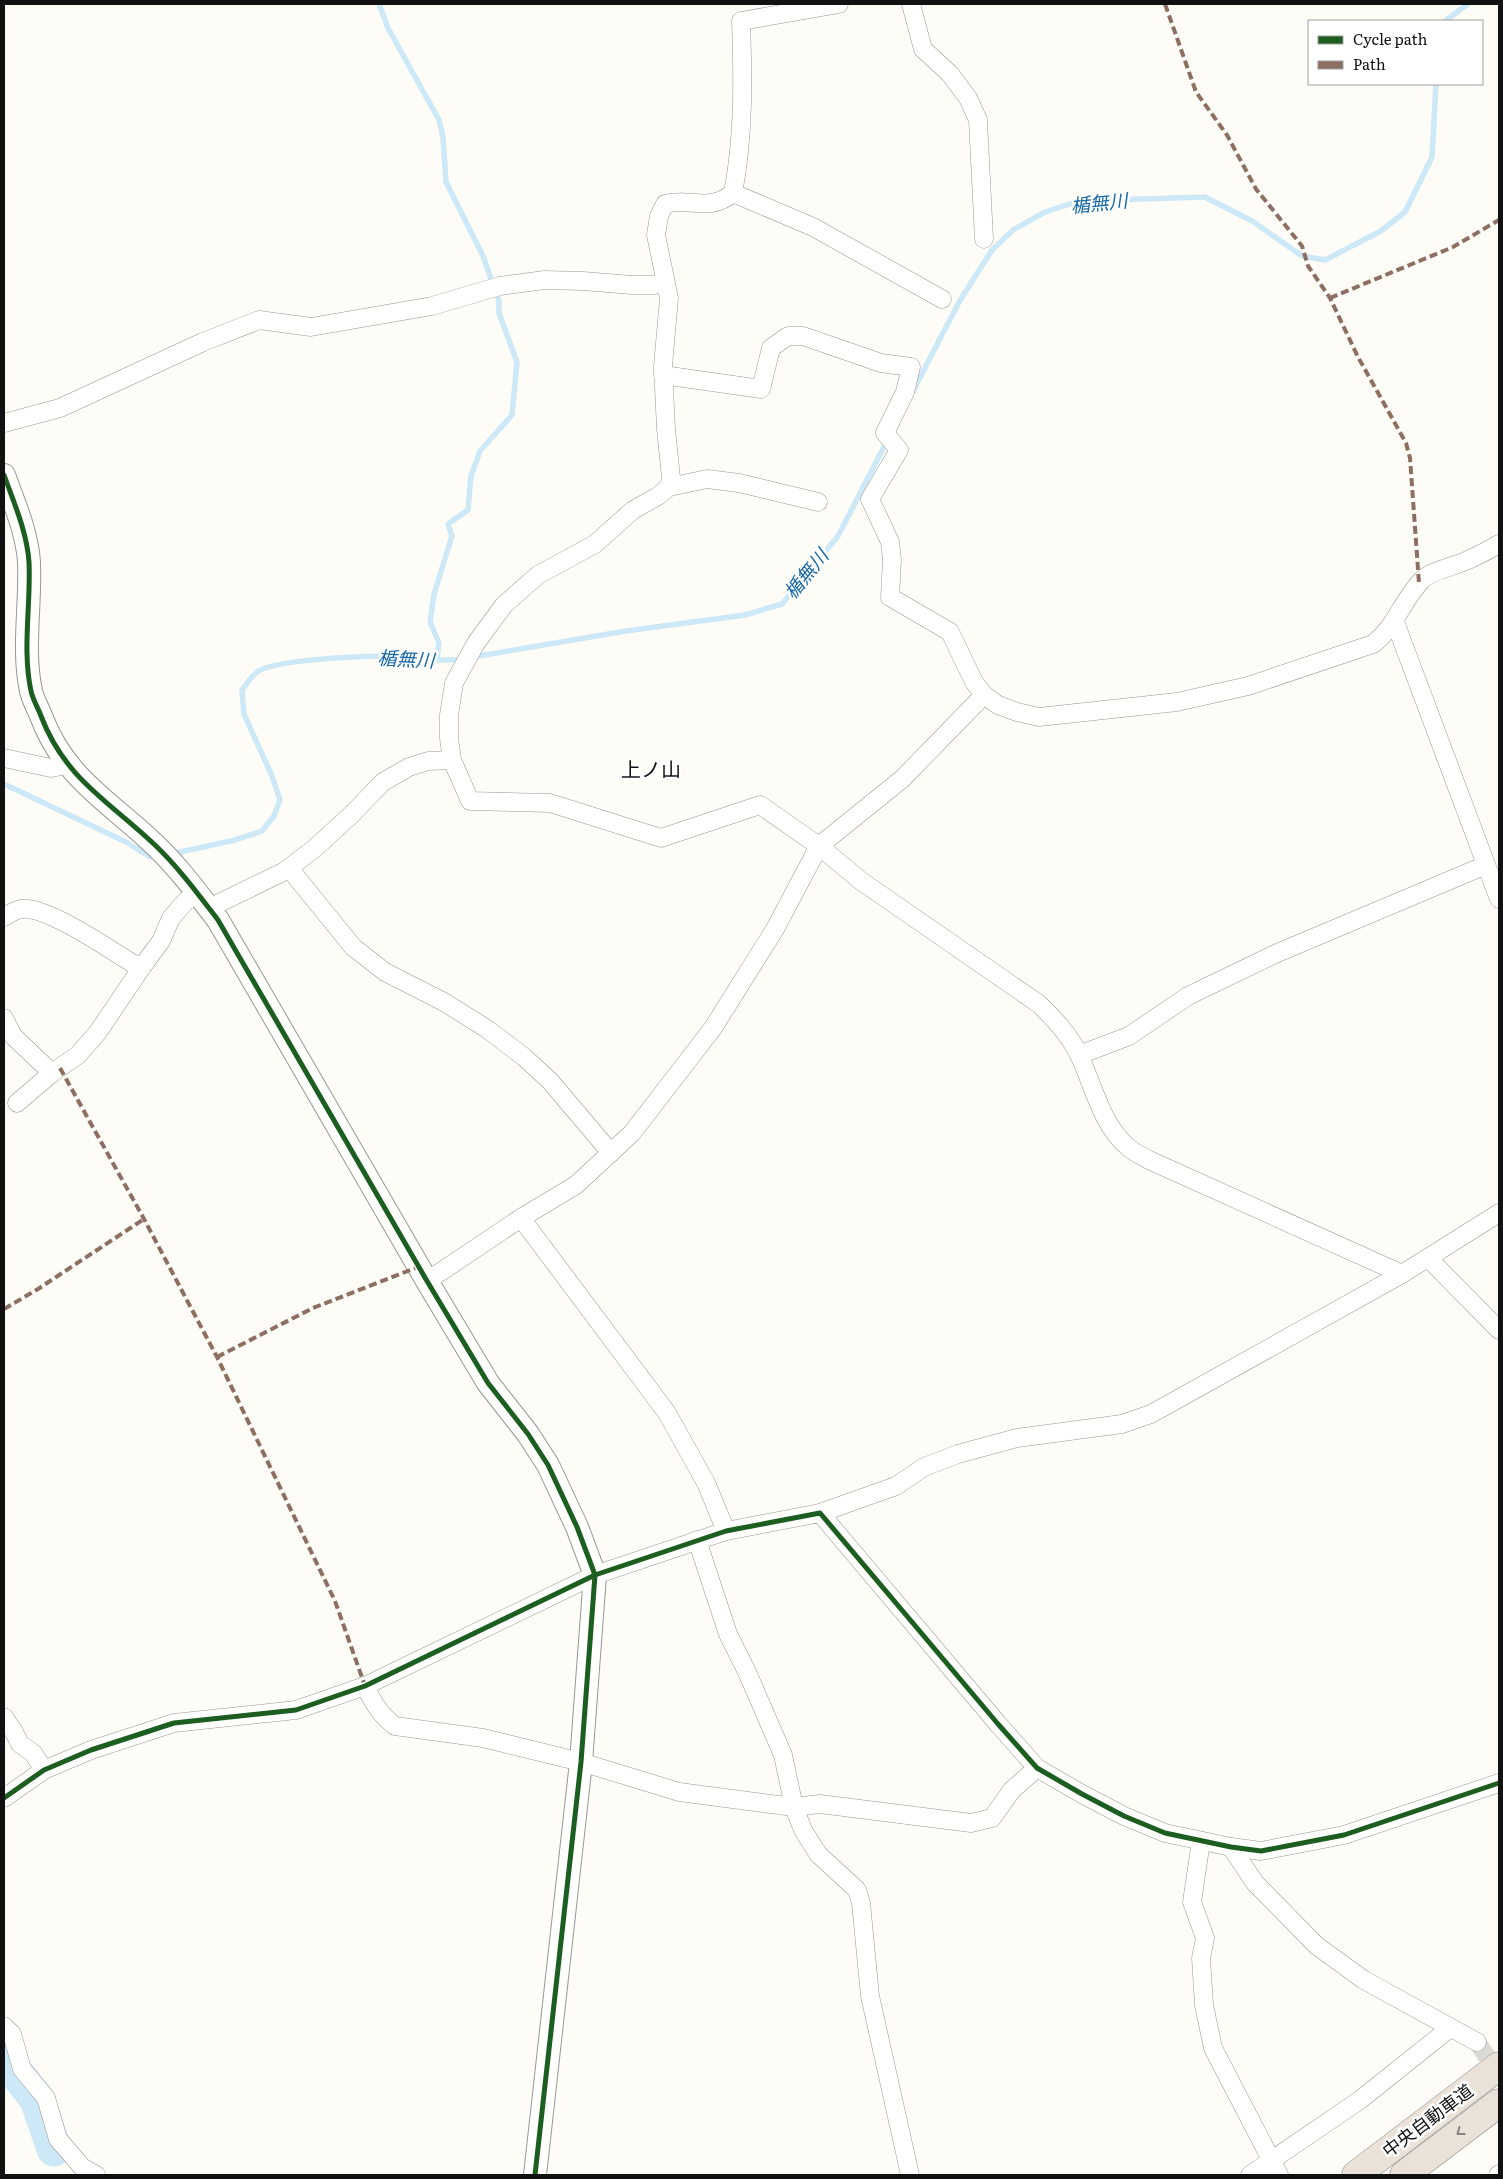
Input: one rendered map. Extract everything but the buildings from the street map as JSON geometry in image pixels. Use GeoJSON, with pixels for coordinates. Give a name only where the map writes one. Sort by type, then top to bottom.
{"type":"FeatureCollection","features":[{"type":"Feature","properties":{"kind":"highway","name":"中央自動車道"},"geometry":{"type":"LineString","coordinates":[[1356,2175],[1499,2066]]}},
{"type":"Feature","properties":{"kind":"highway","name":"中央自動車道"},"geometry":{"type":"LineString","coordinates":[[1404,2175],[1499,2103]]}},
{"type":"Feature","properties":{"kind":"street"},"geometry":{"type":"LineString","coordinates":[[669,487],[671,478],[663,375],[669,298],[656,235],[659,216],[665,204],[676,201],[714,204],[733,193],[738,168],[744,95],[741,21],[840,4]]}},
{"type":"Feature","properties":{"kind":"street"},"geometry":{"type":"LineString","coordinates":[[911,4],[923,50],[950,74],[968,98],[978,120],[984,239]]}},
{"type":"Feature","properties":{"kind":"street"},"geometry":{"type":"LineString","coordinates":[[733,193],[813,227],[942,300]]}},
{"type":"Feature","properties":{"kind":"street"},"geometry":{"type":"LineString","coordinates":[[4,423],[60,408],[203,342],[259,320],[311,327],[432,306],[500,286],[545,280],[632,285],[654,285],[665,282]]}},
{"type":"Feature","properties":{"kind":"street"},"geometry":{"type":"LineString","coordinates":[[663,375],[761,389],[771,348],[788,336],[803,336],[881,363],[911,367],[890,439],[899,450],[870,499],[890,542],[892,560],[890,597],[950,632],[974,682],[984,695],[1008,708],[1039,716],[1060,716],[1177,702],[1248,686],[1325,662],[1373,644],[1383,637],[1395,622],[1410,593],[1424,578],[1499,544]]}},
{"type":"Feature","properties":{"kind":"street"},"geometry":{"type":"LineString","coordinates":[[4,475],[22,525],[29,561],[28,658],[32,692],[44,725],[67,765],[86,786],[155,845],[180,870],[218,920],[488,1383],[528,1434],[548,1464],[577,1527],[595,1575],[581,1762],[535,2175]]}},
{"type":"Feature","properties":{"kind":"street"},"geometry":{"type":"LineString","coordinates":[[818,502],[739,483],[707,479],[669,487],[658,496],[633,510],[595,544],[538,575],[504,605],[476,643],[454,683],[449,716],[452,760],[470,800],[550,803],[661,838],[760,805],[819,846],[861,881],[1039,1004],[1064,1029],[1079,1055],[1096,1099],[1109,1124],[1129,1148],[1149,1160],[1402,1274]]}},
{"type":"Feature","properties":{"kind":"street"},"geometry":{"type":"LineString","coordinates":[[1395,622],[1499,899]]}},
{"type":"Feature","properties":{"kind":"street"},"geometry":{"type":"LineString","coordinates":[[427,1281],[521,1218],[576,1185],[632,1133],[712,1028],[775,929],[819,846],[902,779],[984,695]]}},
{"type":"Feature","properties":{"kind":"street"},"geometry":{"type":"LineString","coordinates":[[4,758],[51,768],[67,765]]}},
{"type":"Feature","properties":{"kind":"street"},"geometry":{"type":"LineString","coordinates":[[17,1103],[52,1073],[78,1055],[98,1032],[161,941],[171,918],[186,902],[203,901],[289,868],[316,848],[383,782],[409,767],[428,761],[452,760]]}},
{"type":"Feature","properties":{"kind":"street"},"geometry":{"type":"LineString","coordinates":[[1079,1055],[1129,1036],[1188,996],[1274,954],[1486,865]]}},
{"type":"Feature","properties":{"kind":"street"},"geometry":{"type":"LineString","coordinates":[[289,868],[353,947],[385,972],[444,1002],[487,1029],[524,1057],[550,1081],[611,1153]]}},
{"type":"Feature","properties":{"kind":"street"},"geometry":{"type":"LineString","coordinates":[[4,917],[22,909],[35,910],[66,923],[135,965],[144,964]]}},
{"type":"Feature","properties":{"kind":"street"},"geometry":{"type":"LineString","coordinates":[[4,1018],[13,1036],[52,1073]]}},
{"type":"Feature","properties":{"kind":"street"},"geometry":{"type":"LineString","coordinates":[[4,1798],[44,1770],[91,1750],[174,1723],[296,1710],[365,1686],[595,1575],[697,1540],[726,1531],[820,1513],[896,1486],[924,1467],[958,1454],[1017,1438],[1122,1424],[1151,1414],[1402,1274],[1499,1213]]}},
{"type":"Feature","properties":{"kind":"street"},"geometry":{"type":"LineString","coordinates":[[521,1218],[667,1414],[706,1483],[726,1531]]}},
{"type":"Feature","properties":{"kind":"street"},"geometry":{"type":"LineString","coordinates":[[1428,1258],[1499,1330]]}},
{"type":"Feature","properties":{"kind":"street"},"geometry":{"type":"LineString","coordinates":[[820,1513],[1037,1768],[1124,1816],[1165,1833],[1231,1847],[1261,1851],[1344,1835],[1499,1783]]}},
{"type":"Feature","properties":{"kind":"street"},"geometry":{"type":"LineString","coordinates":[[697,1540],[728,1634],[747,1672],[783,1755],[794,1807],[803,1830],[818,1854],[857,1890],[861,1904],[870,1996],[910,2175]]}},
{"type":"Feature","properties":{"kind":"street"},"geometry":{"type":"LineString","coordinates":[[365,1686],[375,1706],[385,1719],[395,1726],[483,1738],[581,1762],[679,1792],[794,1807],[820,1804],[971,1823],[992,1818],[1012,1790],[1037,1768]]}},
{"type":"Feature","properties":{"kind":"street"},"geometry":{"type":"LineString","coordinates":[[4,1717],[20,1744],[32,1752],[44,1770]]}},
{"type":"Feature","properties":{"kind":"street"},"geometry":{"type":"LineString","coordinates":[[1201,1841],[1192,1902],[1205,1938],[1201,1958],[1204,2005],[1212,2048],[1274,2168]]}},
{"type":"Feature","properties":{"kind":"street"},"geometry":{"type":"LineString","coordinates":[[1231,1847],[1255,1883],[1318,1946],[1364,1980],[1477,2042]]}},
{"type":"Feature","properties":{"kind":"street"},"geometry":{"type":"LineString","coordinates":[[4,2026],[12,2034],[22,2069],[46,2098],[58,2139],[82,2167],[96,2175]]}},
{"type":"Feature","properties":{"kind":"street"},"geometry":{"type":"LineString","coordinates":[[1250,2175],[1274,2168],[1450,2028]]}},
{"type":"Feature","properties":{"kind":"waterway"},"geometry":{"type":"LineString","coordinates":[[379,4],[388,28],[439,120],[443,137],[446,182],[483,256],[499,301],[499,313],[517,362],[512,415],[480,451],[471,476],[468,510],[448,524],[452,536],[434,594],[430,622],[439,643],[437,660]]}},
{"type":"Feature","properties":{"kind":"waterway","name":"楯無川"},"geometry":{"type":"LineString","coordinates":[[1446,20],[1468,4]]}},
{"type":"Feature","properties":{"kind":"waterway","name":"楯無川"},"geometry":{"type":"LineString","coordinates":[[912,393],[959,302],[992,250],[1013,230],[1045,212],[1079,201],[1205,197],[1252,221],[1302,256],[1325,260],[1381,231],[1405,212],[1432,157],[1436,85]]}},
{"type":"Feature","properties":{"kind":"waterway","name":"楯無川"},"geometry":{"type":"LineString","coordinates":[[473,657],[626,631],[745,615],[782,604],[838,536],[887,441]]}},
{"type":"Feature","properties":{"kind":"waterway","name":"楯無川"},"geometry":{"type":"LineString","coordinates":[[171,854],[235,840],[262,831],[274,816],[280,800],[272,776],[244,714],[242,690],[257,672],[283,664],[346,657],[464,659]]}},
{"type":"Feature","properties":{"kind":"waterway","name":"楯無川"},"geometry":{"type":"LineString","coordinates":[[4,784],[126,842],[150,857],[156,856]]}},
{"type":"Feature","properties":{"kind":"waterway"},"geometry":{"type":"LineString","coordinates":[[4,2040],[13,2069],[37,2099],[54,2149]]}},
{"type":"Feature","properties":{"kind":"tunnel"},"geometry":{"type":"LineString","coordinates":[[1477,2042],[1499,2075]]}},
{"type":"Feature","properties":{"kind":"marked path"},"geometry":{"type":"LineString","coordinates":[[1165,4],[1196,92],[1227,135],[1256,189],[1302,246],[1308,266],[1330,298],[1358,357],[1406,443],[1410,458],[1419,583]]}},
{"type":"Feature","properties":{"kind":"marked path"},"geometry":{"type":"LineString","coordinates":[[1330,298],[1453,247],[1499,220]]}},
{"type":"Feature","properties":{"kind":"marked path"},"geometry":{"type":"LineString","coordinates":[[60,1068],[144,1219],[217,1357],[335,1601],[365,1686]]}},
{"type":"Feature","properties":{"kind":"marked path"},"geometry":{"type":"LineString","coordinates":[[4,1309],[38,1289],[144,1219]]}},
{"type":"Feature","properties":{"kind":"marked path"},"geometry":{"type":"LineString","coordinates":[[217,1357],[313,1308],[418,1267]]}},
{"type":"Feature","properties":{"kind":"cycle path"},"geometry":{"type":"LineString","coordinates":[[4,475],[20,518],[28,551],[28,675],[34,701],[51,738],[62,757],[75,773],[164,854],[218,920],[488,1383],[528,1434],[548,1465],[577,1527],[595,1575],[581,1762],[535,2175]]}},
{"type":"Feature","properties":{"kind":"cycle path"},"geometry":{"type":"LineString","coordinates":[[4,1798],[44,1770],[91,1750],[174,1723],[296,1710],[365,1686],[595,1575],[726,1531],[820,1513],[1037,1768],[1124,1816],[1165,1833],[1231,1847],[1261,1851],[1344,1835],[1499,1783]]}},
{"type":"Feature","properties":{"kind":"district","name":"上ノ山"},"geometry":{"type":"Point","coordinates":[651,770]}}]}
